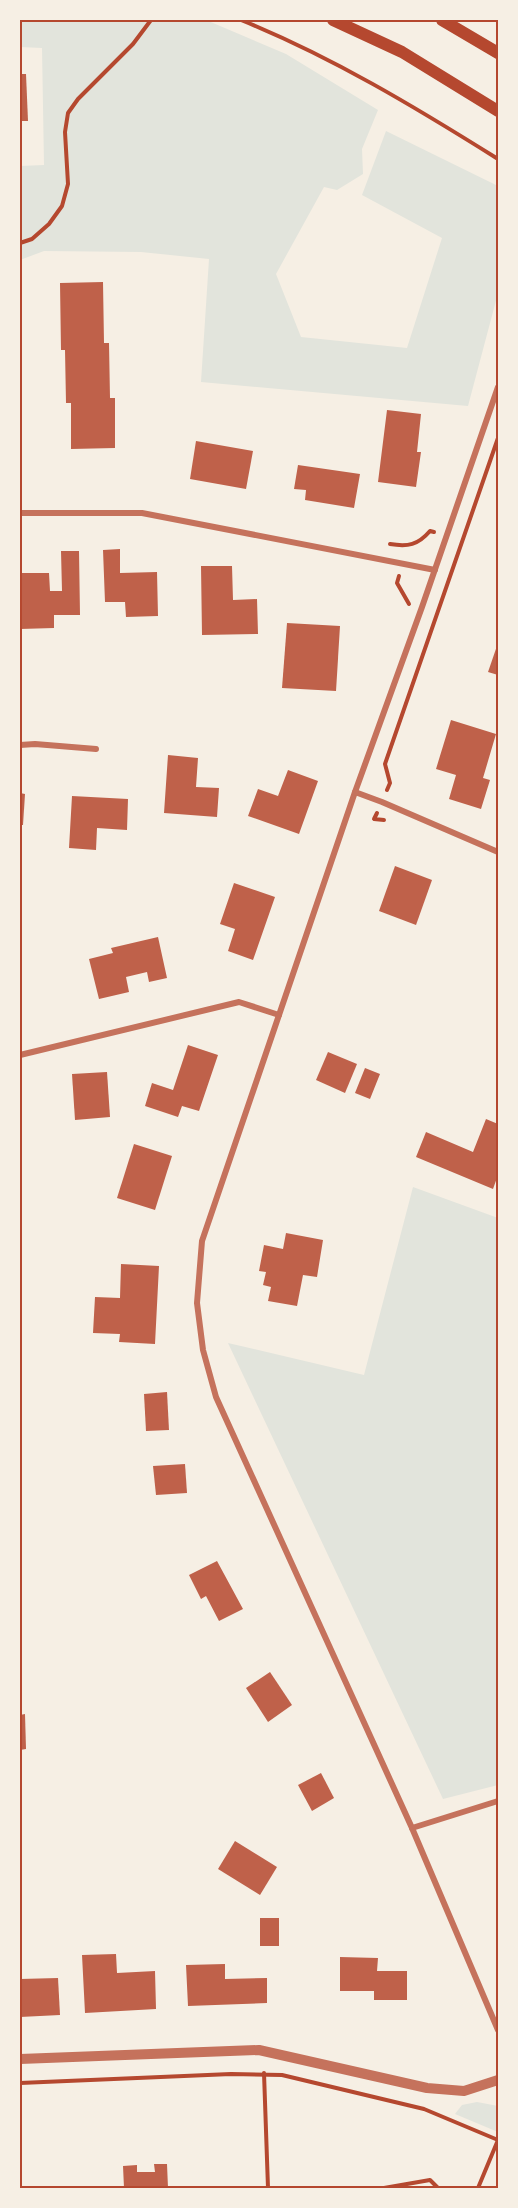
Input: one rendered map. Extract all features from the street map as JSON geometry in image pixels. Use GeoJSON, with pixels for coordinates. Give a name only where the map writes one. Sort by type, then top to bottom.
{"type":"FeatureCollection","features":[{"type":"Feature","properties":{"kind":"main road"},"geometry":{"type":"LineString","coordinates":[[333,20],[402,52],[498,111]]}},
{"type":"Feature","properties":{"kind":"main road"},"geometry":{"type":"LineString","coordinates":[[442,20],[498,53]]}},
{"type":"Feature","properties":{"kind":"street"},"geometry":{"type":"LineString","coordinates":[[498,387],[355,792],[202,1241],[197,1303],[203,1350],[216,1397],[412,1828],[498,2030]]}},
{"type":"Feature","properties":{"kind":"street"},"geometry":{"type":"LineString","coordinates":[[20,513],[142,513],[435,570]]}},
{"type":"Feature","properties":{"kind":"street"},"geometry":{"type":"LineString","coordinates":[[20,745],[96,748]]}},
{"type":"Feature","properties":{"kind":"street"},"geometry":{"type":"LineString","coordinates":[[355,792],[498,852]]}},
{"type":"Feature","properties":{"kind":"street"},"geometry":{"type":"LineString","coordinates":[[20,1055],[239,1002],[279,1015]]}},
{"type":"Feature","properties":{"kind":"street"},"geometry":{"type":"LineString","coordinates":[[412,1828],[498,1802]]}},
{"type":"Feature","properties":{"kind":"street"},"geometry":{"type":"LineString","coordinates":[[20,2059],[259,2050],[427,2088],[464,2091],[498,2080]]}},
{"type":"Feature","properties":{"kind":"path"},"geometry":{"type":"LineString","coordinates":[[20,243],[32,239],[49,224],[62,206],[68,184],[65,132],[68,113],[78,99],[133,44],[151,20]]}},
{"type":"Feature","properties":{"kind":"path"},"geometry":{"type":"LineString","coordinates":[[241,20],[343,66],[422,111],[498,159]]}},
{"type":"Feature","properties":{"kind":"path"},"geometry":{"type":"LineString","coordinates":[[375,819],[390,783],[385,764],[498,438]]}},
{"type":"Feature","properties":{"kind":"path"},"geometry":{"type":"LineString","coordinates":[[406,547],[397,583],[408,603],[438,612]]}},
{"type":"Feature","properties":{"kind":"path"},"geometry":{"type":"LineString","coordinates":[[20,2083],[264,2073],[282,2075],[424,2109],[498,2140],[478,2188]]}},
{"type":"Feature","properties":{"kind":"path"},"geometry":{"type":"LineString","coordinates":[[264,2073],[268,2188]]}},
{"type":"Feature","properties":{"kind":"path"},"geometry":{"type":"LineString","coordinates":[[384,2188],[430,2180],[438,2188]]}},
{"type":"Feature","properties":{"kind":"shaded area"},"geometry":{"type":"Polygon","coordinates":[[[20,20],[206,20],[286,54],[378,110],[362,149],[363,174],[337,190],[324,187],[276,274],[301,337],[407,348],[442,238],[362,195],[386,131],[498,186],[498,293],[468,406],[201,382],[209,259],[141,252],[44,251],[20,260],[20,166],[44,165],[42,48],[20,47],[20,20]]]}},
{"type":"Feature","properties":{"kind":"shaded area"},"geometry":{"type":"Polygon","coordinates":[[[413,1187],[498,1218],[498,1785],[443,1799],[228,1343],[364,1375],[413,1187]]]}},
{"type":"Feature","properties":{"kind":"shaded area"},"geometry":{"type":"Polygon","coordinates":[[[477,2102],[498,2106],[498,2132],[455,2114],[462,2105],[477,2102]]]}},
{"type":"Feature","properties":{"kind":"building"},"geometry":{"type":"Polygon","coordinates":[[[20,74],[26,74],[28,121],[20,121],[20,74]]]}},
{"type":"Feature","properties":{"kind":"building"},"geometry":{"type":"Polygon","coordinates":[[[103,282],[104,343],[109,343],[110,398],[115,398],[115,448],[71,449],[71,403],[66,403],[65,350],[61,350],[60,283],[103,282]]]}},
{"type":"Feature","properties":{"kind":"building"},"geometry":{"type":"Polygon","coordinates":[[[387,410],[421,414],[417,452],[421,452],[416,487],[378,482],[387,410]]]}},
{"type":"Feature","properties":{"kind":"building"},"geometry":{"type":"Polygon","coordinates":[[[196,441],[253,451],[246,489],[190,479],[196,441]]]}},
{"type":"Feature","properties":{"kind":"building"},"geometry":{"type":"Polygon","coordinates":[[[298,465],[360,474],[354,508],[305,500],[306,490],[294,489],[298,465]]]}},
{"type":"Feature","properties":{"kind":"building"},"geometry":{"type":"Polygon","coordinates":[[[120,549],[120,573],[157,572],[158,616],[126,617],[125,602],[105,602],[103,550],[120,549]]]}},
{"type":"Feature","properties":{"kind":"building"},"geometry":{"type":"Polygon","coordinates":[[[61,551],[79,551],[80,615],[54,615],[54,628],[20,629],[20,573],[49,573],[50,591],[62,591],[61,551]]]}},
{"type":"Feature","properties":{"kind":"building"},"geometry":{"type":"Polygon","coordinates":[[[201,566],[232,566],[233,600],[257,599],[258,634],[202,635],[201,566]]]}},
{"type":"Feature","properties":{"kind":"building"},"geometry":{"type":"Polygon","coordinates":[[[287,623],[340,626],[336,691],[282,688],[287,623]]]}},
{"type":"Feature","properties":{"kind":"building"},"geometry":{"type":"Polygon","coordinates":[[[498,643],[498,675],[488,672],[498,643]]]}},
{"type":"Feature","properties":{"kind":"building"},"geometry":{"type":"Polygon","coordinates":[[[451,720],[496,734],[483,778],[490,780],[481,809],[449,799],[456,775],[436,769],[451,720]]]}},
{"type":"Feature","properties":{"kind":"building"},"geometry":{"type":"Polygon","coordinates":[[[168,755],[198,758],[196,787],[219,788],[217,817],[164,813],[168,755]]]}},
{"type":"Feature","properties":{"kind":"building"},"geometry":{"type":"Polygon","coordinates":[[[288,770],[318,781],[299,834],[248,816],[258,789],[278,796],[288,770]]]}},
{"type":"Feature","properties":{"kind":"building"},"geometry":{"type":"Polygon","coordinates":[[[20,793],[25,794],[23,825],[20,825],[20,793]]]}},
{"type":"Feature","properties":{"kind":"building"},"geometry":{"type":"Polygon","coordinates":[[[72,796],[128,799],[127,830],[97,828],[96,850],[69,848],[72,796]]]}},
{"type":"Feature","properties":{"kind":"building"},"geometry":{"type":"Polygon","coordinates":[[[395,866],[432,880],[416,925],[379,911],[395,866]]]}},
{"type":"Feature","properties":{"kind":"building"},"geometry":{"type":"Polygon","coordinates":[[[234,883],[275,897],[253,960],[228,951],[235,929],[220,924],[234,883]]]}},
{"type":"Feature","properties":{"kind":"building"},"geometry":{"type":"Polygon","coordinates":[[[158,937],[167,978],[149,982],[147,972],[126,977],[129,992],[99,999],[89,959],[113,953],[111,948],[158,937]]]}},
{"type":"Feature","properties":{"kind":"building"},"geometry":{"type":"Polygon","coordinates":[[[188,1045],[218,1055],[199,1111],[182,1106],[178,1117],[145,1106],[152,1083],[173,1090],[188,1045]]]}},
{"type":"Feature","properties":{"kind":"building"},"geometry":{"type":"Polygon","coordinates":[[[328,1052],[357,1064],[345,1093],[316,1080],[328,1052]]]}},
{"type":"Feature","properties":{"kind":"building"},"geometry":{"type":"Polygon","coordinates":[[[365,1068],[380,1074],[370,1099],[355,1093],[365,1068]]]}},
{"type":"Feature","properties":{"kind":"building"},"geometry":{"type":"Polygon","coordinates":[[[107,1072],[110,1117],[75,1120],[72,1074],[107,1072]]]}},
{"type":"Feature","properties":{"kind":"building"},"geometry":{"type":"Polygon","coordinates":[[[486,1119],[498,1124],[498,1175],[493,1189],[416,1157],[426,1132],[473,1152],[486,1119]]]}},
{"type":"Feature","properties":{"kind":"building"},"geometry":{"type":"Polygon","coordinates":[[[134,1144],[172,1156],[155,1210],[117,1198],[134,1144]]]}},
{"type":"Feature","properties":{"kind":"building"},"geometry":{"type":"Polygon","coordinates":[[[286,1233],[323,1240],[317,1277],[303,1275],[297,1306],[268,1301],[271,1287],[263,1285],[266,1272],[259,1271],[264,1245],[283,1249],[286,1233]]]}},
{"type":"Feature","properties":{"kind":"building"},"geometry":{"type":"Polygon","coordinates":[[[121,1264],[159,1266],[155,1344],[119,1342],[120,1334],[93,1333],[95,1297],[120,1298],[121,1264]]]}},
{"type":"Feature","properties":{"kind":"building"},"geometry":{"type":"Polygon","coordinates":[[[167,1392],[169,1430],[146,1431],[144,1394],[167,1392]]]}},
{"type":"Feature","properties":{"kind":"building"},"geometry":{"type":"Polygon","coordinates":[[[185,1464],[187,1493],[156,1495],[153,1466],[185,1464]]]}},
{"type":"Feature","properties":{"kind":"building"},"geometry":{"type":"Polygon","coordinates":[[[217,1561],[243,1609],[219,1621],[206,1596],[201,1599],[189,1575],[217,1561]]]}},
{"type":"Feature","properties":{"kind":"building"},"geometry":{"type":"Polygon","coordinates":[[[270,1672],[292,1705],[268,1722],[246,1688],[270,1672]]]}},
{"type":"Feature","properties":{"kind":"building"},"geometry":{"type":"Polygon","coordinates":[[[25,1714],[26,1749],[20,1750],[20,1715],[25,1714]]]}},
{"type":"Feature","properties":{"kind":"building"},"geometry":{"type":"Polygon","coordinates":[[[321,1773],[334,1798],[312,1811],[298,1785],[321,1773]]]}},
{"type":"Feature","properties":{"kind":"building"},"geometry":{"type":"Polygon","coordinates":[[[235,1841],[277,1867],[260,1895],[218,1869],[235,1841]]]}},
{"type":"Feature","properties":{"kind":"building"},"geometry":{"type":"Polygon","coordinates":[[[260,1918],[279,1918],[279,1946],[260,1946],[260,1918]]]}},
{"type":"Feature","properties":{"kind":"building"},"geometry":{"type":"Polygon","coordinates":[[[116,1954],[117,1973],[155,1971],[156,2009],[85,2013],[82,1955],[116,1954]]]}},
{"type":"Feature","properties":{"kind":"building"},"geometry":{"type":"Polygon","coordinates":[[[340,1957],[378,1958],[377,1971],[407,1971],[407,2000],[374,2000],[374,1991],[340,1991],[340,1957]]]}},
{"type":"Feature","properties":{"kind":"building"},"geometry":{"type":"Polygon","coordinates":[[[225,1964],[225,1979],[267,1978],[267,2003],[188,2006],[186,1965],[225,1964]]]}},
{"type":"Feature","properties":{"kind":"building"},"geometry":{"type":"Polygon","coordinates":[[[58,1978],[60,2015],[20,2017],[20,1979],[58,1978]]]}},
{"type":"Feature","properties":{"kind":"building"},"geometry":{"type":"Polygon","coordinates":[[[154,2164],[167,2164],[168,2188],[124,2188],[123,2166],[137,2165],[137,2172],[155,2172],[154,2164]]]}}]}
